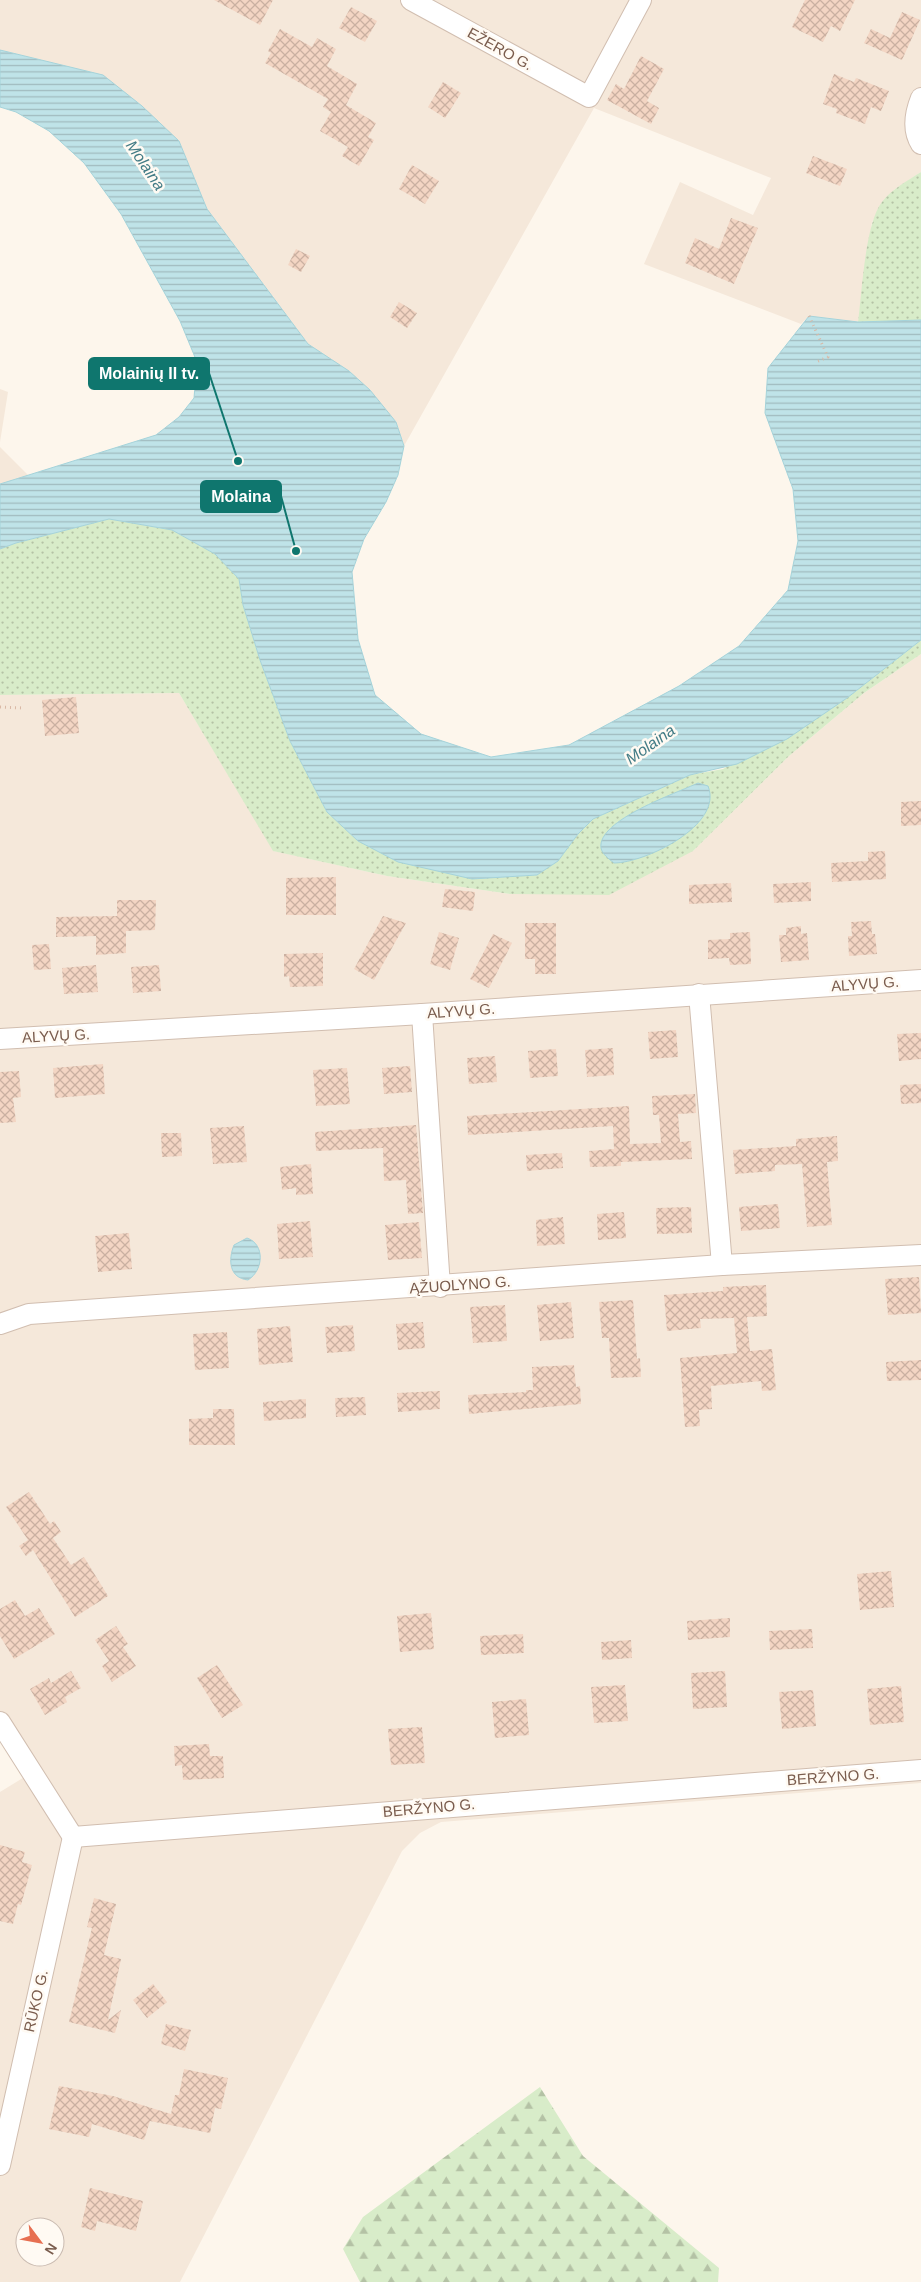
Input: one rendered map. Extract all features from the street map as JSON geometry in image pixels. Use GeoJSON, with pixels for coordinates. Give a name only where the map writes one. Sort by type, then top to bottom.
{"type":"FeatureCollection","features":[{"type":"Feature","properties":{"kind":"street","name":"EŽERO G."},"geometry":{"type":"LineString","coordinates":[[411,0],[589,97],[642,0]]}},
{"type":"Feature","properties":{"kind":"street"},"geometry":{"type":"LineString","coordinates":[[921,98],[915,124],[916,136],[921,144]]}},
{"type":"Feature","properties":{"kind":"street","name":"ALYVŲ G."},"geometry":{"type":"LineString","coordinates":[[0,1039],[422,1014],[921,980]]}},
{"type":"Feature","properties":{"kind":"street"},"geometry":{"type":"LineString","coordinates":[[699,994],[722,1265]]}},
{"type":"Feature","properties":{"kind":"street"},"geometry":{"type":"LineString","coordinates":[[422,1014],[440,1287]]}},
{"type":"Feature","properties":{"kind":"street","name":"ĄŽUOLYNO G."},"geometry":{"type":"LineString","coordinates":[[0,1324],[29,1314],[440,1287],[722,1265],[921,1255]]}},
{"type":"Feature","properties":{"kind":"street"},"geometry":{"type":"LineString","coordinates":[[0,1722],[73,1837]]}},
{"type":"Feature","properties":{"kind":"street","name":"BERŽYNO G."},"geometry":{"type":"LineString","coordinates":[[73,1837],[921,1770]]}},
{"type":"Feature","properties":{"kind":"street","name":"RŪKO G."},"geometry":{"type":"LineString","coordinates":[[0,2165],[73,1837]]}},
{"type":"Feature","properties":{"kind":"path"},"geometry":{"type":"LineString","coordinates":[[809,316],[828,356],[816,362]]}},
{"type":"Feature","properties":{"kind":"path"},"geometry":{"type":"LineString","coordinates":[[0,707],[24,708]]}},
{"type":"Feature","properties":{"kind":"shaded area"},"geometry":{"type":"Polygon","coordinates":[[[0,0],[921,0],[921,172],[894,190],[872,222],[858,322],[809,316],[801,324],[644,264],[680,182],[753,215],[771,178],[594,108],[404,446],[396,422],[323,355],[308,344],[254,275],[207,209],[179,141],[37,59],[0,50],[0,0]]]}},
{"type":"Feature","properties":{"kind":"shaded area"},"geometry":{"type":"Polygon","coordinates":[[[0,389],[8,392],[0,442],[0,389]]]}},
{"type":"Feature","properties":{"kind":"shaded area"},"geometry":{"type":"Polygon","coordinates":[[[0,447],[29,476],[0,484],[0,447]]]}},
{"type":"Feature","properties":{"kind":"shaded area"},"geometry":{"type":"Polygon","coordinates":[[[921,654],[921,1783],[441,1822],[420,1833],[402,1851],[180,2282],[0,2282],[0,1792],[31,1773],[0,1722],[0,695],[179,693],[274,851],[387,876],[510,894],[693,851],[789,756],[864,693],[921,654]]]}},
{"type":"Feature","properties":{"kind":"green space"},"geometry":{"type":"Polygon","coordinates":[[[921,172],[921,320],[858,322],[868,242],[876,212],[890,193],[921,172]]]}},
{"type":"Feature","properties":{"kind":"green space"},"geometry":{"type":"Polygon","coordinates":[[[109,519],[172,530],[215,554],[239,579],[243,605],[260,660],[290,741],[327,812],[358,841],[472,879],[537,875],[558,861],[578,834],[593,819],[690,775],[723,769],[847,698],[921,640],[921,654],[864,693],[789,756],[693,851],[609,895],[510,894],[387,876],[273,851],[179,693],[0,695],[0,549],[16,543],[109,519]]]}},
{"type":"Feature","properties":{"kind":"green space"},"geometry":{"type":"Polygon","coordinates":[[[540,2087],[583,2156],[719,2268],[718,2282],[360,2282],[343,2249],[363,2217],[540,2087]]]}},
{"type":"Feature","properties":{"kind":"water"},"geometry":{"type":"Polygon","coordinates":[[[0,50],[103,75],[142,106],[179,141],[207,209],[308,344],[349,371],[370,390],[396,422],[404,446],[398,475],[386,502],[364,539],[352,572],[358,639],[375,695],[421,734],[491,757],[569,745],[679,686],[739,646],[788,590],[798,541],[793,489],[765,413],[768,368],[809,316],[858,322],[921,320],[921,640],[847,698],[787,739],[737,764],[690,775],[593,819],[578,834],[558,861],[537,875],[472,879],[398,862],[358,841],[327,812],[290,741],[260,660],[243,605],[239,579],[215,554],[172,530],[109,519],[16,543],[0,549],[0,484],[156,435],[179,417],[194,398],[197,362],[180,321],[121,214],[84,163],[49,131],[16,112],[0,107],[0,50]]]}},
{"type":"Feature","properties":{"kind":"water"},"geometry":{"type":"Polygon","coordinates":[[[698,783],[708,786],[710,801],[704,814],[693,828],[679,839],[662,849],[628,861],[614,863],[604,854],[601,848],[603,838],[612,827],[640,809],[698,783]]]}},
{"type":"Feature","properties":{"kind":"water"},"geometry":{"type":"Polygon","coordinates":[[[247,1238],[257,1246],[260,1258],[257,1270],[248,1280],[237,1276],[231,1262],[234,1245],[247,1238]]]}},
{"type":"Feature","properties":{"kind":"building"},"geometry":{"type":"Polygon","coordinates":[[[214,0],[273,0],[260,25],[214,0]]]}},
{"type":"Feature","properties":{"kind":"building"},"geometry":{"type":"Polygon","coordinates":[[[805,0],[855,0],[840,31],[831,26],[823,42],[792,27],[805,0]]]}},
{"type":"Feature","properties":{"kind":"building"},"geometry":{"type":"Polygon","coordinates":[[[351,7],[377,21],[365,42],[339,28],[351,7]]]}},
{"type":"Feature","properties":{"kind":"building"},"geometry":{"type":"Polygon","coordinates":[[[902,12],[920,20],[902,60],[864,43],[871,29],[890,38],[902,12]]]}},
{"type":"Feature","properties":{"kind":"building"},"geometry":{"type":"Polygon","coordinates":[[[280,29],[312,47],[317,38],[336,49],[327,66],[357,84],[346,105],[376,123],[368,137],[374,140],[359,166],[342,156],[348,147],[320,131],[331,112],[323,107],[328,99],[265,63],[271,53],[268,51],[280,29]]]}},
{"type":"Feature","properties":{"kind":"building"},"geometry":{"type":"Polygon","coordinates":[[[641,56],[664,69],[647,101],[659,108],[651,124],[607,100],[616,84],[624,89],[641,56]]]}},
{"type":"Feature","properties":{"kind":"building"},"geometry":{"type":"Polygon","coordinates":[[[834,74],[854,82],[856,78],[889,91],[881,111],[871,107],[865,124],[836,113],[837,109],[823,104],[834,74]]]}},
{"type":"Feature","properties":{"kind":"building"},"geometry":{"type":"Polygon","coordinates":[[[443,82],[461,93],[445,118],[428,107],[443,82]]]}},
{"type":"Feature","properties":{"kind":"building"},"geometry":{"type":"Polygon","coordinates":[[[813,156],[847,169],[840,186],[806,173],[813,156]]]}},
{"type":"Feature","properties":{"kind":"building"},"geometry":{"type":"Polygon","coordinates":[[[412,165],[439,181],[425,204],[399,189],[412,165]]]}},
{"type":"Feature","properties":{"kind":"building"},"geometry":{"type":"Polygon","coordinates":[[[731,218],[758,228],[734,284],[685,263],[695,238],[719,249],[731,218]]]}},
{"type":"Feature","properties":{"kind":"building"},"geometry":{"type":"Polygon","coordinates":[[[296,249],[310,256],[301,272],[288,265],[296,249]]]}},
{"type":"Feature","properties":{"kind":"building"},"geometry":{"type":"Polygon","coordinates":[[[399,302],[417,313],[407,328],[390,317],[399,302]]]}},
{"type":"Feature","properties":{"kind":"building"},"geometry":{"type":"Polygon","coordinates":[[[76,697],[79,733],[45,736],[42,700],[76,697]]]}},
{"type":"Feature","properties":{"kind":"building"},"geometry":{"type":"Polygon","coordinates":[[[921,801],[921,825],[901,826],[901,802],[921,801]]]}},
{"type":"Feature","properties":{"kind":"building"},"geometry":{"type":"Polygon","coordinates":[[[885,851],[886,879],[832,882],[831,863],[868,861],[868,852],[885,851]]]}},
{"type":"Feature","properties":{"kind":"building"},"geometry":{"type":"Polygon","coordinates":[[[336,877],[336,915],[286,915],[286,878],[336,877]]]}},
{"type":"Feature","properties":{"kind":"building"},"geometry":{"type":"Polygon","coordinates":[[[811,882],[811,901],[774,903],[773,884],[811,882]]]}},
{"type":"Feature","properties":{"kind":"building"},"geometry":{"type":"Polygon","coordinates":[[[731,883],[732,902],[689,904],[689,885],[731,883]]]}},
{"type":"Feature","properties":{"kind":"building"},"geometry":{"type":"Polygon","coordinates":[[[445,889],[475,892],[473,911],[442,907],[445,889]]]}},
{"type":"Feature","properties":{"kind":"building"},"geometry":{"type":"Polygon","coordinates":[[[117,900],[156,900],[155,930],[126,931],[126,953],[96,955],[96,936],[56,937],[56,917],[117,916],[117,900]]]}},
{"type":"Feature","properties":{"kind":"building"},"geometry":{"type":"Polygon","coordinates":[[[383,916],[406,923],[374,980],[354,969],[383,916]]]}},
{"type":"Feature","properties":{"kind":"building"},"geometry":{"type":"Polygon","coordinates":[[[871,921],[872,934],[875,934],[877,954],[849,956],[848,936],[852,936],[851,922],[871,921]]]}},
{"type":"Feature","properties":{"kind":"building"},"geometry":{"type":"Polygon","coordinates":[[[525,923],[556,923],[556,974],[535,974],[535,959],[525,959],[525,923]]]}},
{"type":"Feature","properties":{"kind":"building"},"geometry":{"type":"Polygon","coordinates":[[[801,926],[801,934],[807,933],[809,960],[781,962],[779,935],[786,935],[786,928],[801,926]]]}},
{"type":"Feature","properties":{"kind":"building"},"geometry":{"type":"Polygon","coordinates":[[[439,932],[459,938],[450,970],[430,964],[439,932]]]}},
{"type":"Feature","properties":{"kind":"building"},"geometry":{"type":"Polygon","coordinates":[[[750,932],[751,964],[730,965],[729,958],[708,959],[708,940],[730,939],[730,933],[750,932]]]}},
{"type":"Feature","properties":{"kind":"building"},"geometry":{"type":"Polygon","coordinates":[[[493,934],[512,943],[489,988],[470,979],[493,934]]]}},
{"type":"Feature","properties":{"kind":"building"},"geometry":{"type":"Polygon","coordinates":[[[49,944],[51,969],[34,970],[32,945],[49,944]]]}},
{"type":"Feature","properties":{"kind":"building"},"geometry":{"type":"Polygon","coordinates":[[[323,953],[323,986],[290,987],[289,976],[284,977],[284,954],[323,953]]]}},
{"type":"Feature","properties":{"kind":"building"},"geometry":{"type":"Polygon","coordinates":[[[96,965],[98,992],[64,994],[62,968],[96,965]]]}},
{"type":"Feature","properties":{"kind":"building"},"geometry":{"type":"Polygon","coordinates":[[[159,965],[161,991],[133,993],[131,967],[159,965]]]}},
{"type":"Feature","properties":{"kind":"building"},"geometry":{"type":"Polygon","coordinates":[[[676,1030],[678,1057],[650,1059],[648,1032],[676,1030]]]}},
{"type":"Feature","properties":{"kind":"building"},"geometry":{"type":"Polygon","coordinates":[[[921,1033],[921,1059],[899,1061],[897,1034],[921,1033]]]}},
{"type":"Feature","properties":{"kind":"building"},"geometry":{"type":"Polygon","coordinates":[[[613,1048],[614,1075],[587,1077],[585,1050],[613,1048]]]}},
{"type":"Feature","properties":{"kind":"building"},"geometry":{"type":"Polygon","coordinates":[[[556,1049],[558,1076],[530,1078],[528,1051],[556,1049]]]}},
{"type":"Feature","properties":{"kind":"building"},"geometry":{"type":"Polygon","coordinates":[[[495,1056],[497,1082],[469,1084],[467,1058],[495,1056]]]}},
{"type":"Feature","properties":{"kind":"building"},"geometry":{"type":"Polygon","coordinates":[[[103,1064],[105,1094],[55,1098],[53,1068],[103,1064]]]}},
{"type":"Feature","properties":{"kind":"building"},"geometry":{"type":"Polygon","coordinates":[[[410,1066],[412,1092],[384,1094],[382,1068],[410,1066]]]}},
{"type":"Feature","properties":{"kind":"building"},"geometry":{"type":"Polygon","coordinates":[[[347,1068],[350,1104],[316,1106],[313,1070],[347,1068]]]}},
{"type":"Feature","properties":{"kind":"building"},"geometry":{"type":"Polygon","coordinates":[[[19,1071],[21,1097],[13,1098],[16,1122],[0,1123],[0,1072],[19,1071]]]}},
{"type":"Feature","properties":{"kind":"building"},"geometry":{"type":"Polygon","coordinates":[[[921,1084],[921,1103],[901,1104],[900,1085],[921,1084]]]}},
{"type":"Feature","properties":{"kind":"building"},"geometry":{"type":"Polygon","coordinates":[[[695,1094],[696,1113],[678,1114],[680,1142],[691,1141],[692,1159],[621,1162],[621,1166],[590,1167],[589,1151],[614,1149],[613,1126],[468,1135],[467,1116],[629,1106],[630,1144],[661,1143],[659,1115],[653,1115],[652,1096],[695,1094]]]}},
{"type":"Feature","properties":{"kind":"building"},"geometry":{"type":"Polygon","coordinates":[[[416,1125],[423,1213],[408,1214],[406,1180],[384,1181],[383,1148],[316,1151],[315,1132],[416,1125]]]}},
{"type":"Feature","properties":{"kind":"building"},"geometry":{"type":"Polygon","coordinates":[[[244,1126],[247,1162],[213,1164],[210,1128],[244,1126]]]}},
{"type":"Feature","properties":{"kind":"building"},"geometry":{"type":"Polygon","coordinates":[[[161,1133],[181,1133],[182,1156],[162,1157],[161,1133]]]}},
{"type":"Feature","properties":{"kind":"building"},"geometry":{"type":"Polygon","coordinates":[[[837,1136],[838,1161],[827,1162],[832,1225],[807,1227],[802,1164],[775,1165],[775,1171],[735,1174],[733,1150],[796,1146],[796,1139],[837,1136]]]}},
{"type":"Feature","properties":{"kind":"building"},"geometry":{"type":"Polygon","coordinates":[[[562,1153],[563,1168],[527,1171],[526,1155],[562,1153]]]}},
{"type":"Feature","properties":{"kind":"building"},"geometry":{"type":"Polygon","coordinates":[[[311,1164],[313,1194],[296,1195],[296,1188],[282,1190],[280,1167],[311,1164]]]}},
{"type":"Feature","properties":{"kind":"building"},"geometry":{"type":"Polygon","coordinates":[[[778,1204],[780,1228],[741,1231],[739,1207],[778,1204]]]}},
{"type":"Feature","properties":{"kind":"building"},"geometry":{"type":"Polygon","coordinates":[[[691,1207],[692,1233],[657,1234],[656,1208],[691,1207]]]}},
{"type":"Feature","properties":{"kind":"building"},"geometry":{"type":"Polygon","coordinates":[[[624,1212],[626,1238],[598,1240],[597,1214],[624,1212]]]}},
{"type":"Feature","properties":{"kind":"building"},"geometry":{"type":"Polygon","coordinates":[[[563,1217],[565,1244],[537,1246],[536,1220],[563,1217]]]}},
{"type":"Feature","properties":{"kind":"building"},"geometry":{"type":"Polygon","coordinates":[[[310,1221],[313,1257],[279,1259],[277,1224],[310,1221]]]}},
{"type":"Feature","properties":{"kind":"building"},"geometry":{"type":"Polygon","coordinates":[[[419,1222],[422,1258],[388,1260],[385,1225],[419,1222]]]}},
{"type":"Feature","properties":{"kind":"building"},"geometry":{"type":"Polygon","coordinates":[[[129,1233],[132,1269],[98,1272],[95,1236],[129,1233]]]}},
{"type":"Feature","properties":{"kind":"building"},"geometry":{"type":"Polygon","coordinates":[[[919,1277],[921,1313],[888,1315],[885,1279],[919,1277]]]}},
{"type":"Feature","properties":{"kind":"building"},"geometry":{"type":"Polygon","coordinates":[[[766,1285],[767,1316],[747,1317],[750,1351],[772,1349],[776,1390],[762,1391],[761,1381],[711,1386],[712,1409],[699,1410],[700,1426],[685,1427],[680,1358],[737,1353],[734,1318],[700,1319],[701,1328],[667,1331],[664,1295],[723,1291],[723,1287],[766,1285]]]}},
{"type":"Feature","properties":{"kind":"building"},"geometry":{"type":"Polygon","coordinates":[[[633,1300],[637,1359],[640,1358],[641,1377],[611,1378],[609,1338],[602,1338],[599,1302],[633,1300]]]}},
{"type":"Feature","properties":{"kind":"building"},"geometry":{"type":"Polygon","coordinates":[[[571,1302],[574,1338],[540,1341],[537,1305],[571,1302]]]}},
{"type":"Feature","properties":{"kind":"building"},"geometry":{"type":"Polygon","coordinates":[[[505,1305],[507,1341],[473,1343],[470,1307],[505,1305]]]}},
{"type":"Feature","properties":{"kind":"building"},"geometry":{"type":"Polygon","coordinates":[[[423,1322],[425,1348],[398,1350],[396,1324],[423,1322]]]}},
{"type":"Feature","properties":{"kind":"building"},"geometry":{"type":"Polygon","coordinates":[[[353,1325],[355,1351],[327,1353],[325,1327],[353,1325]]]}},
{"type":"Feature","properties":{"kind":"building"},"geometry":{"type":"Polygon","coordinates":[[[290,1326],[293,1362],[259,1365],[257,1329],[290,1326]]]}},
{"type":"Feature","properties":{"kind":"building"},"geometry":{"type":"Polygon","coordinates":[[[227,1332],[229,1368],[195,1370],[193,1334],[227,1332]]]}},
{"type":"Feature","properties":{"kind":"building"},"geometry":{"type":"Polygon","coordinates":[[[921,1360],[921,1380],[887,1381],[886,1362],[921,1360]]]}},
{"type":"Feature","properties":{"kind":"building"},"geometry":{"type":"Polygon","coordinates":[[[574,1365],[576,1387],[580,1386],[581,1404],[469,1414],[468,1395],[526,1392],[526,1390],[533,1390],[532,1367],[574,1365]]]}},
{"type":"Feature","properties":{"kind":"building"},"geometry":{"type":"Polygon","coordinates":[[[440,1391],[440,1409],[398,1412],[397,1393],[440,1391]]]}},
{"type":"Feature","properties":{"kind":"building"},"geometry":{"type":"Polygon","coordinates":[[[365,1397],[366,1415],[336,1417],[335,1398],[365,1397]]]}},
{"type":"Feature","properties":{"kind":"building"},"geometry":{"type":"Polygon","coordinates":[[[306,1399],[306,1418],[264,1421],[263,1402],[306,1399]]]}},
{"type":"Feature","properties":{"kind":"building"},"geometry":{"type":"Polygon","coordinates":[[[213,1409],[234,1409],[235,1445],[189,1445],[189,1419],[213,1418],[213,1409]]]}},
{"type":"Feature","properties":{"kind":"building"},"geometry":{"type":"Polygon","coordinates":[[[29,1492],[50,1524],[54,1521],[61,1532],[53,1538],[71,1565],[84,1557],[108,1596],[75,1617],[33,1550],[26,1556],[19,1546],[28,1540],[6,1507],[29,1492]]]}},
{"type":"Feature","properties":{"kind":"building"},"geometry":{"type":"Polygon","coordinates":[[[891,1571],[894,1607],[860,1610],[857,1574],[891,1571]]]}},
{"type":"Feature","properties":{"kind":"building"},"geometry":{"type":"Polygon","coordinates":[[[15,1600],[25,1616],[39,1608],[55,1634],[14,1659],[0,1636],[0,1609],[15,1600]]]}},
{"type":"Feature","properties":{"kind":"building"},"geometry":{"type":"Polygon","coordinates":[[[431,1613],[434,1649],[400,1652],[397,1616],[431,1613]]]}},
{"type":"Feature","properties":{"kind":"building"},"geometry":{"type":"Polygon","coordinates":[[[730,1618],[730,1637],[688,1640],[687,1621],[730,1618]]]}},
{"type":"Feature","properties":{"kind":"building"},"geometry":{"type":"Polygon","coordinates":[[[116,1626],[128,1644],[123,1647],[136,1666],[112,1682],[102,1666],[109,1661],[95,1640],[116,1626]]]}},
{"type":"Feature","properties":{"kind":"building"},"geometry":{"type":"Polygon","coordinates":[[[812,1629],[813,1648],[770,1650],[769,1631],[812,1629]]]}},
{"type":"Feature","properties":{"kind":"building"},"geometry":{"type":"Polygon","coordinates":[[[523,1634],[524,1653],[481,1655],[480,1636],[523,1634]]]}},
{"type":"Feature","properties":{"kind":"building"},"geometry":{"type":"Polygon","coordinates":[[[631,1640],[632,1658],[602,1660],[601,1642],[631,1640]]]}},
{"type":"Feature","properties":{"kind":"building"},"geometry":{"type":"Polygon","coordinates":[[[217,1665],[243,1705],[222,1718],[197,1678],[217,1665]]]}},
{"type":"Feature","properties":{"kind":"building"},"geometry":{"type":"Polygon","coordinates":[[[71,1671],[81,1688],[65,1697],[67,1702],[45,1715],[30,1689],[49,1678],[51,1683],[71,1671]]]}},
{"type":"Feature","properties":{"kind":"building"},"geometry":{"type":"Polygon","coordinates":[[[725,1671],[727,1707],[693,1709],[691,1673],[725,1671]]]}},
{"type":"Feature","properties":{"kind":"building"},"geometry":{"type":"Polygon","coordinates":[[[625,1685],[628,1721],[594,1723],[591,1687],[625,1685]]]}},
{"type":"Feature","properties":{"kind":"building"},"geometry":{"type":"Polygon","coordinates":[[[901,1686],[904,1722],[870,1725],[867,1689],[901,1686]]]}},
{"type":"Feature","properties":{"kind":"building"},"geometry":{"type":"Polygon","coordinates":[[[813,1690],[816,1726],[782,1729],[779,1692],[813,1690]]]}},
{"type":"Feature","properties":{"kind":"building"},"geometry":{"type":"Polygon","coordinates":[[[526,1699],[529,1735],[495,1738],[492,1702],[526,1699]]]}},
{"type":"Feature","properties":{"kind":"building"},"geometry":{"type":"Polygon","coordinates":[[[422,1727],[425,1763],[391,1765],[388,1729],[422,1727]]]}},
{"type":"Feature","properties":{"kind":"building"},"geometry":{"type":"Polygon","coordinates":[[[209,1744],[210,1756],[223,1756],[224,1778],[183,1780],[182,1765],[175,1766],[174,1746],[209,1744]]]}},
{"type":"Feature","properties":{"kind":"building"},"geometry":{"type":"Polygon","coordinates":[[[0,1845],[25,1852],[22,1862],[32,1865],[21,1905],[18,1904],[13,1924],[0,1921],[0,1845]]]}},
{"type":"Feature","properties":{"kind":"building"},"geometry":{"type":"Polygon","coordinates":[[[94,1898],[116,1904],[104,1955],[121,1959],[108,2020],[121,2010],[115,2033],[69,2022],[92,1928],[87,1927],[94,1898]]]}},
{"type":"Feature","properties":{"kind":"building"},"geometry":{"type":"Polygon","coordinates":[[[153,1984],[167,2002],[147,2018],[133,2000],[153,1984]]]}},
{"type":"Feature","properties":{"kind":"building"},"geometry":{"type":"Polygon","coordinates":[[[166,2024],[191,2030],[185,2051],[161,2044],[166,2024]]]}},
{"type":"Feature","properties":{"kind":"building"},"geometry":{"type":"Polygon","coordinates":[[[184,2069],[228,2078],[221,2109],[215,2108],[210,2133],[150,2121],[144,2140],[92,2124],[89,2137],[49,2129],[59,2086],[113,2096],[171,2114],[175,2095],[179,2095],[184,2069]]]}},
{"type":"Feature","properties":{"kind":"building"},"geometry":{"type":"Polygon","coordinates":[[[90,2188],[143,2201],[136,2231],[97,2221],[95,2231],[81,2227],[90,2188]]]}},
{"type":"Feature","properties":{"kind":"place","name":"Molainių II tv."},"geometry":{"type":"Point","coordinates":[238,461]}},
{"type":"Feature","properties":{"kind":"place","name":"Molaina"},"geometry":{"type":"Point","coordinates":[296,551]}}]}
